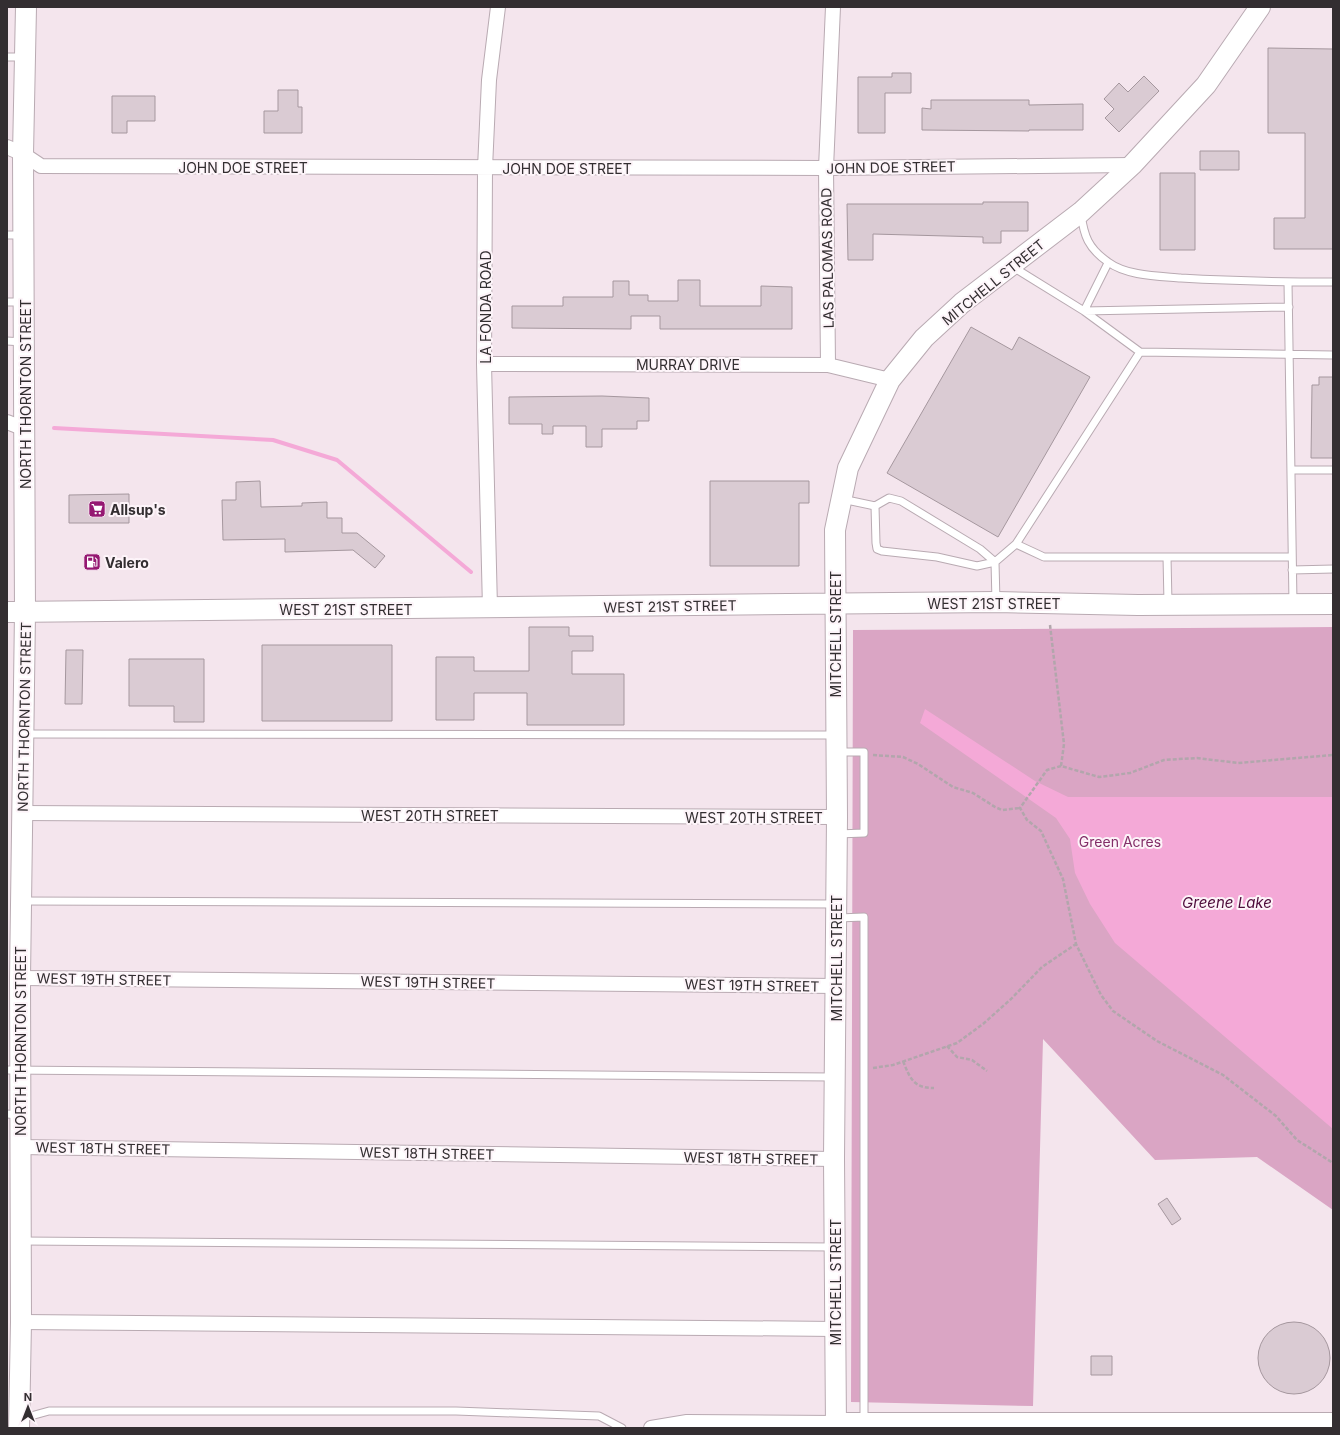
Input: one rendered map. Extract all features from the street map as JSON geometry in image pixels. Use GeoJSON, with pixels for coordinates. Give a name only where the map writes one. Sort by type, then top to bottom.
{"type":"FeatureCollection","features":[{"type":"Feature","properties":{"kind":"street","name":"NORTH THORNTON STREET"},"geometry":{"type":"LineString","coordinates":[[15,1422],[20,1241],[19,1147],[13,1114],[13,1070],[20,978],[17,924],[21,901],[24,734],[16,612],[15,151],[16,57],[26,7]]}},
{"type":"Feature","properties":{"kind":"street","name":"LA FONDA ROAD"},"geometry":{"type":"LineString","coordinates":[[490,608],[484,364],[485,168],[489,80],[498,7]]}},
{"type":"Feature","properties":{"kind":"street","name":"LAS PALOMAS ROAD"},"geometry":{"type":"LineString","coordinates":[[828,365],[826,168],[833,7]]}},
{"type":"Feature","properties":{"kind":"street","name":"MITCHELL STREET"},"geometry":{"type":"LineString","coordinates":[[836,1426],[834,1159],[837,911],[835,530],[848,468],[890,380],[924,338],[962,303],[1081,212],[1132,165],[1206,85],[1260,7]]}},
{"type":"Feature","properties":{"kind":"street","name":"JOHN DOE STREET"},"geometry":{"type":"LineString","coordinates":[[15,151],[41,166],[826,168],[1132,165]]}},
{"type":"Feature","properties":{"kind":"street","name":"MURRAY DRIVE"},"geometry":{"type":"LineString","coordinates":[[484,364],[828,365],[890,380]]}},
{"type":"Feature","properties":{"kind":"street","name":"WEST 21ST STREET"},"geometry":{"type":"LineString","coordinates":[[16,612],[835,605],[996,602],[1168,605],[1333,604]]}},
{"type":"Feature","properties":{"kind":"street","name":"WEST 20TH STREET"},"geometry":{"type":"LineString","coordinates":[[22,813],[837,825]]}},
{"type":"Feature","properties":{"kind":"street","name":"WEST 19TH STREET"},"geometry":{"type":"LineString","coordinates":[[20,978],[836,986]]}},
{"type":"Feature","properties":{"kind":"street","name":"WEST 18TH STREET"},"geometry":{"type":"LineString","coordinates":[[19,1147],[834,1159]]}},
{"type":"Feature","properties":{"kind":"street"},"geometry":{"type":"LineString","coordinates":[[18,1315],[836,1329]]}},
{"type":"Feature","properties":{"kind":"street"},"geometry":{"type":"LineString","coordinates":[[650,1428],[687,1422],[836,1426],[864,1423],[980,1426],[1333,1424]]}},
{"type":"Feature","properties":{"kind":"lane"},"geometry":{"type":"LineString","coordinates":[[1081,212],[1084,235],[1091,246],[1108,263],[1137,274],[1226,281],[1333,282]]}},
{"type":"Feature","properties":{"kind":"lane"},"geometry":{"type":"LineString","coordinates":[[1084,311],[1108,263]]}},
{"type":"Feature","properties":{"kind":"lane"},"geometry":{"type":"LineString","coordinates":[[1011,266],[1084,311],[1140,352],[1289,353],[1333,355]]}},
{"type":"Feature","properties":{"kind":"lane"},"geometry":{"type":"LineString","coordinates":[[1288,282],[1293,604]]}},
{"type":"Feature","properties":{"kind":"lane"},"geometry":{"type":"LineString","coordinates":[[1084,311],[1289,307]]}},
{"type":"Feature","properties":{"kind":"lane"},"geometry":{"type":"LineString","coordinates":[[875,506],[877,549],[882,551],[937,557],[977,566],[995,562],[1016,544],[1140,352]]}},
{"type":"Feature","properties":{"kind":"lane"},"geometry":{"type":"LineString","coordinates":[[1291,470],[1333,470]]}},
{"type":"Feature","properties":{"kind":"lane"},"geometry":{"type":"LineString","coordinates":[[842,499],[875,506],[889,498],[901,500],[980,549],[995,562],[996,602]]}},
{"type":"Feature","properties":{"kind":"lane"},"geometry":{"type":"LineString","coordinates":[[1016,544],[1044,557],[1292,557]]}},
{"type":"Feature","properties":{"kind":"lane"},"geometry":{"type":"LineString","coordinates":[[1167,557],[1168,605]]}},
{"type":"Feature","properties":{"kind":"lane"},"geometry":{"type":"LineString","coordinates":[[1292,570],[1333,569]]}},
{"type":"Feature","properties":{"kind":"lane"},"geometry":{"type":"LineString","coordinates":[[24,734],[836,743],[864,752],[864,833],[837,825]]}},
{"type":"Feature","properties":{"kind":"lane"},"geometry":{"type":"LineString","coordinates":[[21,901],[837,911],[864,917],[864,1423]]}},
{"type":"Feature","properties":{"kind":"lane"},"geometry":{"type":"LineString","coordinates":[[13,1070],[835,1077]]}},
{"type":"Feature","properties":{"kind":"lane"},"geometry":{"type":"LineString","coordinates":[[20,1241],[835,1246]]}},
{"type":"Feature","properties":{"kind":"lane"},"geometry":{"type":"LineString","coordinates":[[15,1422],[49,1411],[456,1411],[599,1416],[622,1428]]}},
{"type":"Feature","properties":{"kind":"path"},"geometry":{"type":"LineString","coordinates":[[1050,625],[1064,744],[1060,766]]}},
{"type":"Feature","properties":{"kind":"path"},"geometry":{"type":"LineString","coordinates":[[864,755],[903,757],[918,764],[953,787],[973,793],[1002,810],[1020,808]]}},
{"type":"Feature","properties":{"kind":"path"},"geometry":{"type":"LineString","coordinates":[[1020,808],[1047,770],[1060,766],[1099,777],[1130,773],[1164,760],[1198,758],[1238,763],[1333,755]]}},
{"type":"Feature","properties":{"kind":"path"},"geometry":{"type":"LineString","coordinates":[[1020,808],[1027,820],[1041,831],[1063,878],[1076,944],[1101,995],[1113,1011],[1158,1041],[1222,1075],[1276,1116],[1297,1140],[1333,1163]]}},
{"type":"Feature","properties":{"kind":"path"},"geometry":{"type":"LineString","coordinates":[[864,1067],[872,1068],[893,1065],[957,1043],[983,1024],[1011,999],[1042,967],[1076,944]]}},
{"type":"Feature","properties":{"kind":"path"},"geometry":{"type":"LineString","coordinates":[[947,1046],[957,1057],[972,1060],[987,1071]]}},
{"type":"Feature","properties":{"kind":"path"},"geometry":{"type":"LineString","coordinates":[[903,1061],[911,1080],[924,1088],[934,1088]]}},
{"type":"Feature","properties":{"kind":"green space","name":"Green Acres"},"geometry":{"type":"Polygon","coordinates":[[[1333,627],[1333,1210],[1257,1157],[1155,1160],[1043,1039],[1033,1406],[851,1402],[853,630],[1333,627]]]}},
{"type":"Feature","properties":{"kind":"water","name":"Greene Lake"},"geometry":{"type":"Polygon","coordinates":[[[925,709],[1035,781],[1068,797],[1333,797],[1333,1129],[1115,943],[1090,904],[1075,873],[1070,839],[1056,818],[920,723],[925,709]]]}},
{"type":"Feature","properties":{"kind":"building"},"geometry":{"type":"Polygon","coordinates":[[[1268,48],[1333,49],[1333,249],[1274,249],[1274,218],[1305,218],[1305,133],[1268,133],[1268,48]]]}},
{"type":"Feature","properties":{"kind":"building"},"geometry":{"type":"Polygon","coordinates":[[[892,73],[911,73],[911,93],[885,93],[885,133],[858,133],[858,77],[892,77],[892,73]]]}},
{"type":"Feature","properties":{"kind":"building"},"geometry":{"type":"Polygon","coordinates":[[[1144,76],[1159,91],[1119,132],[1105,118],[1114,109],[1104,99],[1119,83],[1128,92],[1144,76]]]}},
{"type":"Feature","properties":{"kind":"building"},"geometry":{"type":"Polygon","coordinates":[[[278,90],[298,90],[298,107],[302,107],[302,133],[264,133],[264,111],[278,111],[278,90]]]}},
{"type":"Feature","properties":{"kind":"building"},"geometry":{"type":"Polygon","coordinates":[[[112,96],[155,96],[155,121],[127,121],[127,133],[112,133],[112,96]]]}},
{"type":"Feature","properties":{"kind":"building"},"geometry":{"type":"Polygon","coordinates":[[[931,100],[1029,100],[1029,105],[1083,104],[1083,130],[922,130],[922,108],[931,109],[931,100]]]}},
{"type":"Feature","properties":{"kind":"building"},"geometry":{"type":"Polygon","coordinates":[[[1200,151],[1239,151],[1239,170],[1200,170],[1200,151]]]}},
{"type":"Feature","properties":{"kind":"building"},"geometry":{"type":"Polygon","coordinates":[[[1160,173],[1195,173],[1195,250],[1160,250],[1160,173]]]}},
{"type":"Feature","properties":{"kind":"building"},"geometry":{"type":"Polygon","coordinates":[[[983,202],[1028,202],[1028,231],[1001,231],[1001,243],[983,243],[983,237],[873,234],[873,260],[848,260],[847,204],[983,204],[983,202]]]}},
{"type":"Feature","properties":{"kind":"building"},"geometry":{"type":"Polygon","coordinates":[[[678,280],[700,280],[700,306],[761,306],[761,286],[792,287],[792,329],[660,329],[660,316],[631,316],[631,329],[512,328],[512,306],[563,306],[563,297],[613,297],[613,281],[629,281],[629,295],[648,295],[648,301],[678,301],[678,280]]]}},
{"type":"Feature","properties":{"kind":"building"},"geometry":{"type":"Polygon","coordinates":[[[971,327],[1012,350],[1019,337],[1090,377],[998,537],[887,473],[971,327]]]}},
{"type":"Feature","properties":{"kind":"building"},"geometry":{"type":"Polygon","coordinates":[[[1319,377],[1333,377],[1333,458],[1311,458],[1312,385],[1319,385],[1319,377]]]}},
{"type":"Feature","properties":{"kind":"building"},"geometry":{"type":"Polygon","coordinates":[[[602,396],[649,398],[649,421],[637,421],[637,429],[602,429],[602,447],[586,447],[586,426],[553,426],[553,434],[542,434],[542,424],[509,424],[509,397],[602,396]]]}},
{"type":"Feature","properties":{"kind":"building"},"geometry":{"type":"Polygon","coordinates":[[[260,481],[261,507],[302,506],[302,503],[327,502],[327,518],[342,518],[342,533],[357,533],[385,556],[375,568],[353,550],[285,552],[285,539],[223,540],[222,500],[236,500],[236,482],[260,481]]]}},
{"type":"Feature","properties":{"kind":"building"},"geometry":{"type":"Polygon","coordinates":[[[710,481],[809,481],[809,503],[799,503],[799,566],[710,566],[710,481]]]}},
{"type":"Feature","properties":{"kind":"building"},"geometry":{"type":"Polygon","coordinates":[[[129,494],[129,523],[69,523],[69,495],[129,494]]]}},
{"type":"Feature","properties":{"kind":"building"},"geometry":{"type":"Polygon","coordinates":[[[529,627],[569,627],[569,636],[593,636],[593,651],[572,651],[572,674],[624,674],[624,725],[527,725],[527,693],[474,693],[474,720],[436,720],[436,657],[474,657],[474,671],[529,671],[529,627]]]}},
{"type":"Feature","properties":{"kind":"building"},"geometry":{"type":"Polygon","coordinates":[[[262,645],[392,645],[392,721],[262,721],[262,645]]]}},
{"type":"Feature","properties":{"kind":"building"},"geometry":{"type":"Polygon","coordinates":[[[66,650],[83,650],[82,704],[65,704],[66,650]]]}},
{"type":"Feature","properties":{"kind":"building"},"geometry":{"type":"Polygon","coordinates":[[[129,659],[204,659],[204,722],[174,722],[174,706],[129,706],[129,659]]]}},
{"type":"Feature","properties":{"kind":"building"},"geometry":{"type":"Polygon","coordinates":[[[1167,1198],[1181,1219],[1172,1225],[1158,1204],[1167,1198]]]}},
{"type":"Feature","properties":{"kind":"building"},"geometry":{"type":"Polygon","coordinates":[[[1294,1322],[1308,1325],[1320,1332],[1327,1344],[1330,1358],[1327,1372],[1320,1384],[1308,1391],[1294,1394],[1280,1391],[1268,1384],[1261,1372],[1258,1358],[1261,1344],[1268,1332],[1280,1325],[1294,1322]]]}},
{"type":"Feature","properties":{"kind":"building"},"geometry":{"type":"Polygon","coordinates":[[[1091,1356],[1112,1356],[1112,1375],[1091,1375],[1091,1356]]]}},
{"type":"Feature","properties":{"kind":"waterway"},"geometry":{"type":"LineString","coordinates":[[54,428],[273,440],[337,460],[471,572]]}},
{"type":"Feature","properties":{"kind":"place","name":"Allsup's"},"geometry":{"type":"Point","coordinates":[97,509]}},
{"type":"Feature","properties":{"kind":"place","name":"Valero"},"geometry":{"type":"Point","coordinates":[92,562]}}]}
